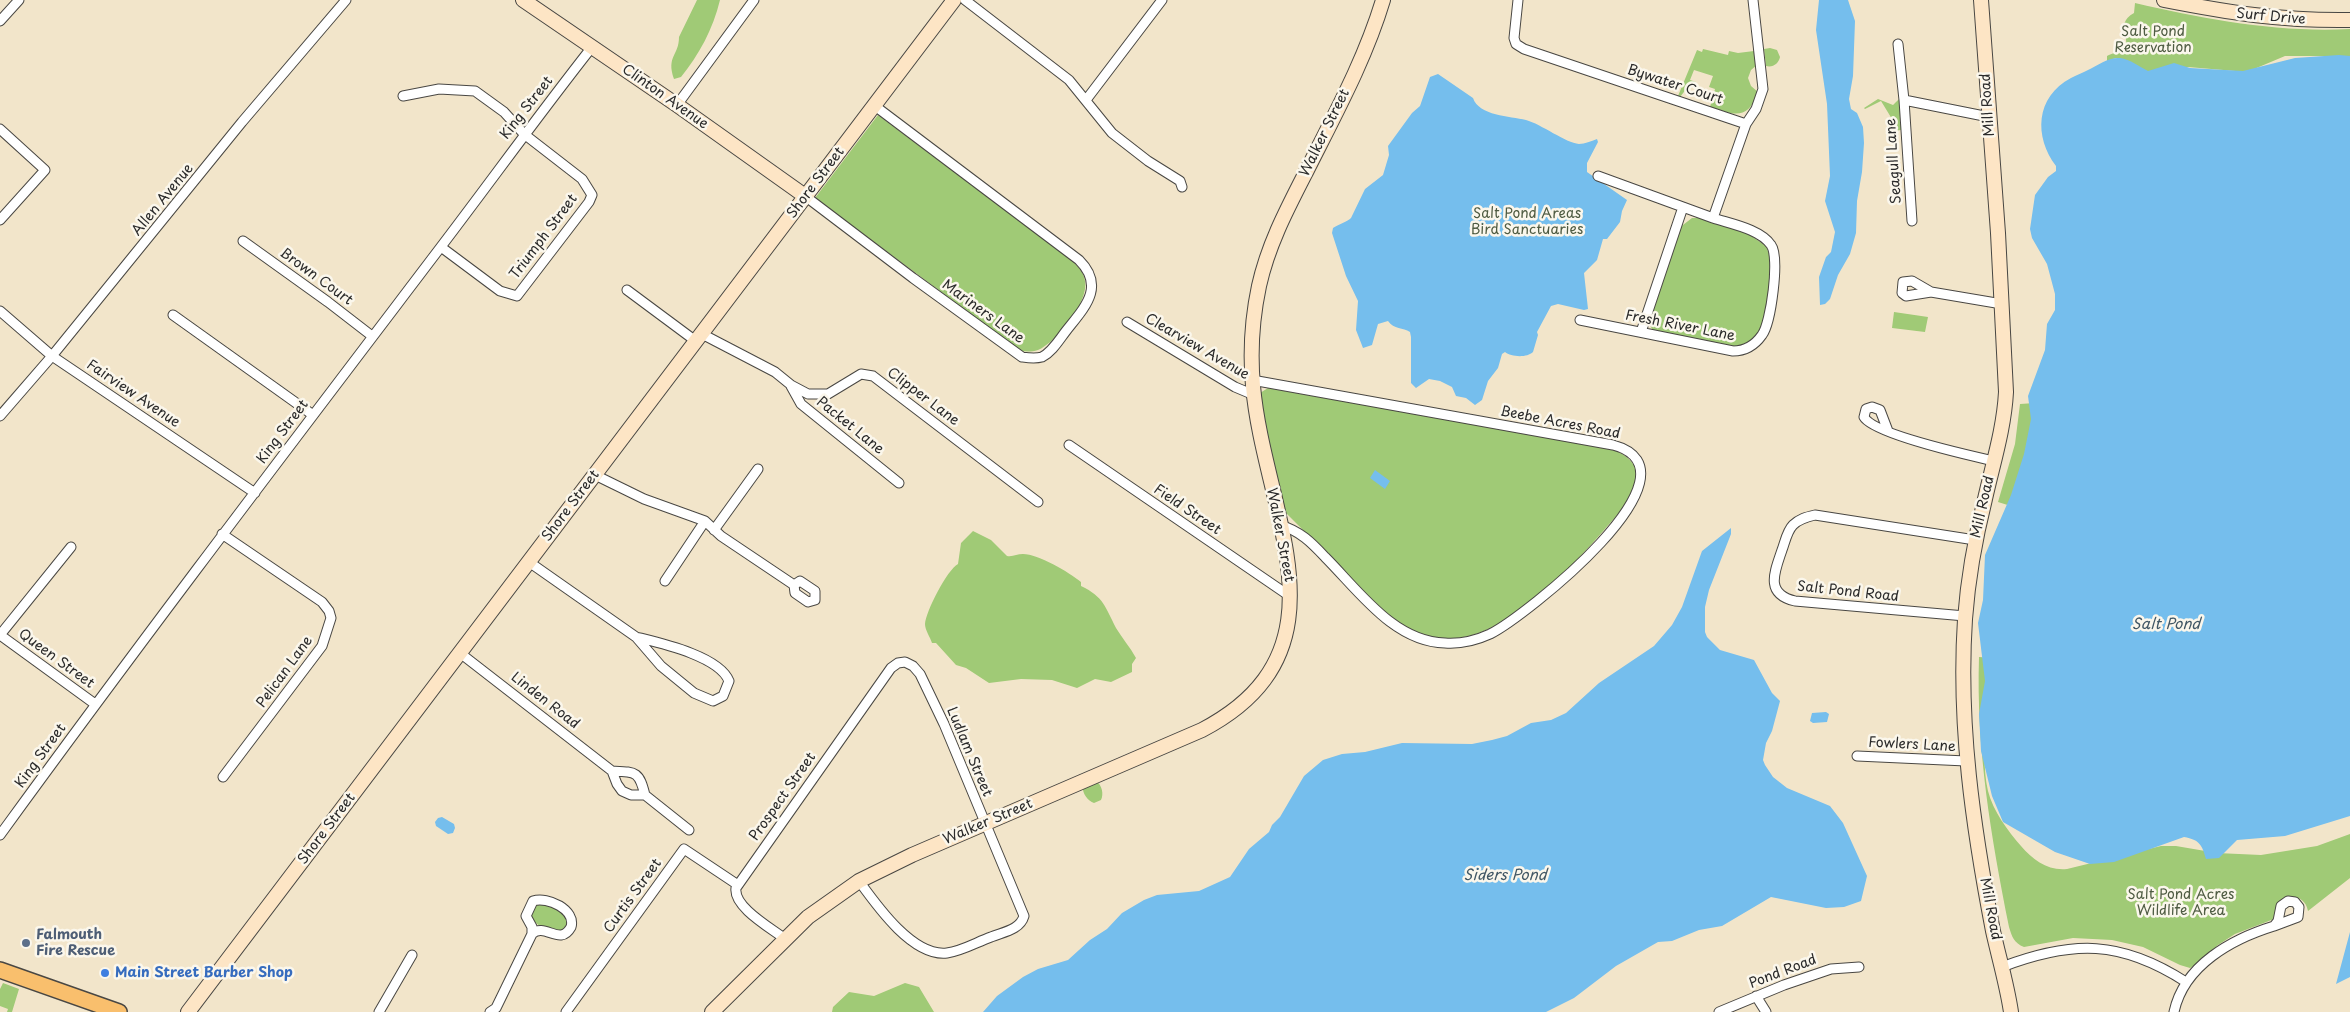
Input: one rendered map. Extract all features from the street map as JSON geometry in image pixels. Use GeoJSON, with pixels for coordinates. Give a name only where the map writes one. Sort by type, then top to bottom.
{"type":"FeatureCollection","features":[{"type":"Feature","properties":{"kind":"main road"},"geometry":{"type":"LineString","coordinates":[[0,970],[85,1005],[119,1012]]}},
{"type":"Feature","properties":{"kind":"street"},"geometry":{"type":"LineString","coordinates":[[0,21],[20,0]]}},
{"type":"Feature","properties":{"kind":"street","name":"Allen Avenue"},"geometry":{"type":"LineString","coordinates":[[0,416],[52,356],[242,122],[346,0]]}},
{"type":"Feature","properties":{"kind":"street","name":"Clinton Avenue"},"geometry":{"type":"LineString","coordinates":[[523,0],[678,105],[805,196]]}},
{"type":"Feature","properties":{"kind":"street"},"geometry":{"type":"LineString","coordinates":[[678,105],[754,0]]}},
{"type":"Feature","properties":{"kind":"street","name":"Shore Street"},"geometry":{"type":"LineString","coordinates":[[188,1012],[954,0]]}},
{"type":"Feature","properties":{"kind":"street"},"geometry":{"type":"LineString","coordinates":[[966,0],[1062,74],[1112,133],[1148,161],[1180,181],[1182,187]]}},
{"type":"Feature","properties":{"kind":"street"},"geometry":{"type":"LineString","coordinates":[[1086,100],[1162,0]]}},
{"type":"Feature","properties":{"kind":"street","name":"Walker Street"},"geometry":{"type":"LineString","coordinates":[[712,1012],[785,939],[823,905],[859,881],[885,867],[984,823],[1188,737],[1233,712],[1255,691],[1276,661],[1289,622],[1291,597],[1288,562],[1252,380],[1251,351],[1255,308],[1270,249],[1366,48],[1383,0]]}},
{"type":"Feature","properties":{"kind":"street","name":"Bywater Court"},"geometry":{"type":"LineString","coordinates":[[1518,0],[1514,38],[1516,44],[1524,49],[1746,124]]}},
{"type":"Feature","properties":{"kind":"street"},"geometry":{"type":"LineString","coordinates":[[1713,218],[1746,124],[1756,109],[1763,89],[1753,0]]}},
{"type":"Feature","properties":{"kind":"street","name":"Mill Road"},"geometry":{"type":"LineString","coordinates":[[1981,0],[2002,304],[2006,395],[2004,413],[1976,540],[1965,616],[1962,686],[1966,761],[1979,851],[2011,1012]]}},
{"type":"Feature","properties":{"kind":"street","name":"Surf Drive"},"geometry":{"type":"LineString","coordinates":[[2164,0],[2246,16],[2302,20],[2350,20]]}},
{"type":"Feature","properties":{"kind":"street","name":"Seagull Lane"},"geometry":{"type":"LineString","coordinates":[[1898,44],[1904,100],[1912,221]]}},
{"type":"Feature","properties":{"kind":"street","name":"King Street"},"geometry":{"type":"LineString","coordinates":[[0,835],[222,534],[441,247],[524,134],[592,47]]}},
{"type":"Feature","properties":{"kind":"street"},"geometry":{"type":"LineString","coordinates":[[403,96],[439,89],[475,91],[504,112],[524,134]]}},
{"type":"Feature","properties":{"kind":"street","name":"Seagull Lane"},"geometry":{"type":"LineString","coordinates":[[1904,100],[1989,118]]}},
{"type":"Feature","properties":{"kind":"street","name":"Mariners Lane"},"geometry":{"type":"LineString","coordinates":[[805,196],[913,278],[1022,357],[1035,358],[1046,354],[1084,309],[1090,297],[1091,281],[1088,271],[1079,260],[875,106]]}},
{"type":"Feature","properties":{"kind":"street"},"geometry":{"type":"LineString","coordinates":[[0,128],[44,170],[0,220]]}},
{"type":"Feature","properties":{"kind":"street","name":"Triumph Street"},"geometry":{"type":"LineString","coordinates":[[441,247],[500,291],[517,296],[589,202],[592,195],[582,179],[524,134]]}},
{"type":"Feature","properties":{"kind":"street","name":"Fresh River Lane"},"geometry":{"type":"LineString","coordinates":[[1580,320],[1733,351],[1749,347],[1763,335],[1772,290],[1775,263],[1773,248],[1759,235],[1598,176]]}},
{"type":"Feature","properties":{"kind":"street"},"geometry":{"type":"LineString","coordinates":[[1641,332],[1683,207]]}},
{"type":"Feature","properties":{"kind":"street","name":"Brown Court"},"geometry":{"type":"LineString","coordinates":[[242,241],[372,336]]}},
{"type":"Feature","properties":{"kind":"street","name":"Clipper Lane"},"geometry":{"type":"LineString","coordinates":[[626,290],[699,338],[775,372],[791,385],[808,394],[828,394],[861,374],[873,376],[1038,502]]}},
{"type":"Feature","properties":{"kind":"street"},"geometry":{"type":"LineString","coordinates":[[1931,292],[2002,304]]}},
{"type":"Feature","properties":{"kind":"street","name":"Fairview Avenue"},"geometry":{"type":"LineString","coordinates":[[0,311],[52,356],[255,493]]}},
{"type":"Feature","properties":{"kind":"street"},"geometry":{"type":"LineString","coordinates":[[173,314],[313,415]]}},
{"type":"Feature","properties":{"kind":"street","name":"Clearview Avenue"},"geometry":{"type":"LineString","coordinates":[[1128,322],[1235,387],[1254,395]]}},
{"type":"Feature","properties":{"kind":"street","name":"Beebe Acres Road"},"geometry":{"type":"LineString","coordinates":[[1252,380],[1613,445],[1634,455],[1641,469],[1640,486],[1631,506],[1586,558],[1522,614],[1488,635],[1460,642],[1445,643],[1421,639],[1398,628],[1304,536],[1293,529],[1280,525]]}},
{"type":"Feature","properties":{"kind":"street","name":"Packet Lane"},"geometry":{"type":"LineString","coordinates":[[791,385],[801,404],[899,483]]}},
{"type":"Feature","properties":{"kind":"street"},"geometry":{"type":"LineString","coordinates":[[1888,431],[1928,445],[1994,461]]}},
{"type":"Feature","properties":{"kind":"street","name":"Field Street"},"geometry":{"type":"LineString","coordinates":[[1069,445],[1291,597]]}},
{"type":"Feature","properties":{"kind":"street"},"geometry":{"type":"LineString","coordinates":[[714,530],[758,469]]}},
{"type":"Feature","properties":{"kind":"street"},"geometry":{"type":"LineString","coordinates":[[595,474],[644,499],[705,521],[714,530],[794,585]]}},
{"type":"Feature","properties":{"kind":"street","name":"Salt Pond Road"},"geometry":{"type":"LineString","coordinates":[[1965,616],[1795,601],[1784,597],[1777,590],[1774,574],[1791,528],[1799,520],[1815,515],[1976,540]]}},
{"type":"Feature","properties":{"kind":"street"},"geometry":{"type":"LineString","coordinates":[[665,580],[705,521]]}},
{"type":"Feature","properties":{"kind":"street","name":"Pelican Lane"},"geometry":{"type":"LineString","coordinates":[[222,534],[322,602],[329,611],[331,618],[322,646],[223,777]]}},
{"type":"Feature","properties":{"kind":"street"},"geometry":{"type":"LineString","coordinates":[[0,635],[70,546]]}},
{"type":"Feature","properties":{"kind":"street"},"geometry":{"type":"LineString","coordinates":[[529,562],[636,637],[661,666],[694,694],[713,701],[723,696],[729,681],[724,672],[716,666],[674,647],[636,637]]}},
{"type":"Feature","properties":{"kind":"street","name":"Queen Street"},"geometry":{"type":"LineString","coordinates":[[0,635],[95,704]]}},
{"type":"Feature","properties":{"kind":"street","name":"Linden Road"},"geometry":{"type":"LineString","coordinates":[[460,653],[612,771],[616,784],[622,792],[631,795],[645,795],[689,830]]}},
{"type":"Feature","properties":{"kind":"street","name":"Ludlam Street"},"geometry":{"type":"LineString","coordinates":[[859,881],[904,934],[914,942],[933,952],[954,951],[1017,927],[1022,921],[1023,910],[984,823],[944,724],[920,674],[910,664],[898,663]]}},
{"type":"Feature","properties":{"kind":"street","name":"Prospect Street"},"geometry":{"type":"LineString","coordinates":[[738,885],[858,712],[891,668],[898,663]]}},
{"type":"Feature","properties":{"kind":"street","name":"Fowlers Lane"},"geometry":{"type":"LineString","coordinates":[[1857,756],[1966,761]]}},
{"type":"Feature","properties":{"kind":"street","name":"Linden Road"},"geometry":{"type":"LineString","coordinates":[[612,771],[631,771],[638,775],[642,781],[645,795]]}},
{"type":"Feature","properties":{"kind":"street","name":"Curtis Street"},"geometry":{"type":"LineString","coordinates":[[566,1012],[684,849],[738,885]]}},
{"type":"Feature","properties":{"kind":"street"},"geometry":{"type":"LineString","coordinates":[[738,885],[735,894],[738,903],[785,939]]}},
{"type":"Feature","properties":{"kind":"street"},"geometry":{"type":"LineString","coordinates":[[490,1012],[496,1008],[532,934],[532,927],[526,916],[533,902],[543,900],[567,911],[571,916],[571,928],[563,936],[539,930],[532,934]]}},
{"type":"Feature","properties":{"kind":"street"},"geometry":{"type":"LineString","coordinates":[[2174,1012],[2186,982],[2214,955],[2228,945],[2274,926]]}},
{"type":"Feature","properties":{"kind":"street"},"geometry":{"type":"LineString","coordinates":[[2002,967],[2026,958],[2064,950],[2104,949],[2146,959],[2186,982]]}},
{"type":"Feature","properties":{"kind":"street"},"geometry":{"type":"LineString","coordinates":[[379,1012],[412,955]]}},
{"type":"Feature","properties":{"kind":"street","name":"Pond Road"},"geometry":{"type":"LineString","coordinates":[[1719,1012],[1756,996],[1831,969],[1859,967]]}},
{"type":"Feature","properties":{"kind":"street"},"geometry":{"type":"LineString","coordinates":[[1756,996],[1766,1012]]}},
{"type":"Feature","properties":{"kind":"green space"},"geometry":{"type":"Polygon","coordinates":[[[697,0],[720,0],[709,31],[694,60],[681,77],[674,79],[672,61],[679,37],[697,0]]]}},
{"type":"Feature","properties":{"kind":"green space","name":"Salt Pond Reservation"},"geometry":{"type":"Polygon","coordinates":[[[2135,3],[2215,19],[2269,27],[2323,30],[2350,29],[2350,56],[2285,56],[2247,72],[2188,67],[2146,74],[2116,58],[2107,61],[2107,56],[2125,47],[2125,23],[2134,13],[2135,3]]]}},
{"type":"Feature","properties":{"kind":"green space"},"geometry":{"type":"Polygon","coordinates":[[[1703,49],[1728,55],[1729,51],[1738,53],[1754,51],[1757,65],[1751,70],[1748,78],[1751,86],[1758,92],[1750,108],[1745,112],[1726,112],[1710,107],[1715,89],[1709,87],[1713,76],[1694,70],[1690,80],[1696,82],[1694,86],[1687,88],[1680,97],[1678,96],[1697,50],[1702,52],[1703,49]]]}},
{"type":"Feature","properties":{"kind":"green space"},"geometry":{"type":"Polygon","coordinates":[[[1764,49],[1777,50],[1780,57],[1775,64],[1766,66],[1764,49]]]}},
{"type":"Feature","properties":{"kind":"green space"},"geometry":{"type":"Polygon","coordinates":[[[1900,98],[1901,130],[1893,131],[1888,127],[1892,123],[1892,119],[1881,101],[1864,108],[1878,99],[1893,105],[1900,98]]]}},
{"type":"Feature","properties":{"kind":"green space"},"geometry":{"type":"Polygon","coordinates":[[[878,115],[1070,259],[1080,269],[1085,281],[1082,300],[1070,320],[1046,346],[1033,351],[1019,350],[815,198],[878,115]]]}},
{"type":"Feature","properties":{"kind":"green space"},"geometry":{"type":"Polygon","coordinates":[[[1692,218],[1703,218],[1750,235],[1766,246],[1771,259],[1765,317],[1761,332],[1750,342],[1737,348],[1653,331],[1649,323],[1679,228],[1692,218]]]}},
{"type":"Feature","properties":{"kind":"green space"},"geometry":{"type":"Polygon","coordinates":[[[1894,312],[1928,317],[1925,332],[1892,328],[1894,312]]]}},
{"type":"Feature","properties":{"kind":"green space"},"geometry":{"type":"Polygon","coordinates":[[[1268,388],[1615,450],[1635,466],[1636,482],[1628,501],[1591,545],[1558,579],[1519,611],[1499,624],[1479,633],[1448,639],[1429,637],[1404,626],[1388,615],[1282,509],[1260,393],[1268,388]]]}},
{"type":"Feature","properties":{"kind":"green space"},"geometry":{"type":"Polygon","coordinates":[[[2035,403],[2014,507],[1998,502],[2015,444],[2020,404],[2035,403]]]}},
{"type":"Feature","properties":{"kind":"green space"},"geometry":{"type":"Polygon","coordinates":[[[973,531],[991,540],[1007,556],[1023,554],[1045,560],[1069,573],[1081,582],[1081,586],[1095,594],[1103,603],[1116,628],[1136,658],[1132,664],[1132,672],[1111,682],[1095,679],[1077,688],[1052,680],[1021,679],[989,683],[966,668],[956,665],[936,643],[932,643],[925,624],[938,591],[948,574],[958,564],[961,543],[973,531]]]}},
{"type":"Feature","properties":{"kind":"green space","name":"Salt Pond Acres Wildlife Area"},"geometry":{"type":"Polygon","coordinates":[[[1979,657],[1995,658],[1985,742],[1986,775],[1990,798],[1997,813],[2016,840],[2041,864],[2053,868],[2067,869],[2161,846],[2176,846],[2217,853],[2261,855],[2317,846],[2350,834],[2350,878],[2308,911],[2306,904],[2302,900],[2296,897],[2289,897],[2274,919],[2235,934],[2190,968],[2143,947],[2112,940],[2073,938],[2024,947],[2018,944],[2011,934],[2009,927],[1986,793],[1980,726],[1979,657]]]}},
{"type":"Feature","properties":{"kind":"green space"},"geometry":{"type":"Polygon","coordinates":[[[1096,781],[1101,787],[1102,795],[1101,800],[1094,803],[1083,792],[1083,787],[1096,781]]]}},
{"type":"Feature","properties":{"kind":"green space"},"geometry":{"type":"Polygon","coordinates":[[[544,903],[559,910],[566,916],[566,925],[563,931],[545,929],[530,917],[535,904],[544,903]]]}},
{"type":"Feature","properties":{"kind":"green space"},"geometry":{"type":"Polygon","coordinates":[[[3,983],[19,989],[12,1012],[7,1012],[8,1009],[0,1006],[0,989],[3,983]]]}},
{"type":"Feature","properties":{"kind":"green space"},"geometry":{"type":"Polygon","coordinates":[[[905,983],[919,987],[934,1012],[832,1012],[833,1007],[849,992],[874,996],[905,983]]]}},
{"type":"Feature","properties":{"kind":"water"},"geometry":{"type":"Polygon","coordinates":[[[1819,0],[1848,0],[1855,21],[1853,76],[1849,99],[1851,109],[1857,113],[1863,127],[1864,143],[1857,201],[1856,233],[1850,254],[1838,275],[1830,299],[1825,304],[1820,305],[1819,277],[1826,257],[1831,252],[1835,232],[1825,201],[1830,176],[1827,104],[1816,30],[1819,0]]]}},
{"type":"Feature","properties":{"kind":"water","name":"Salt Pond"},"geometry":{"type":"Polygon","coordinates":[[[2350,56],[2350,816],[2285,836],[2237,840],[2219,858],[2206,859],[2200,844],[2184,837],[2114,862],[2090,864],[2055,852],[2003,822],[1992,796],[1981,751],[1979,714],[1985,681],[1978,623],[1983,600],[1985,555],[2011,495],[2024,454],[2031,419],[2028,396],[2045,350],[2047,324],[2055,310],[2055,294],[2047,264],[2032,238],[2030,229],[2035,195],[2048,177],[2056,171],[2056,166],[2044,143],[2042,118],[2045,107],[2050,96],[2059,86],[2073,77],[2116,58],[2135,63],[2148,71],[2174,63],[2190,68],[2243,71],[2295,58],[2350,56]]]}},
{"type":"Feature","properties":{"kind":"water","name":"Salt Pond Areas Bird Sanctuaries"},"geometry":{"type":"Polygon","coordinates":[[[1438,74],[1473,98],[1476,104],[1488,112],[1532,122],[1574,143],[1584,144],[1597,139],[1598,142],[1587,163],[1587,172],[1627,200],[1620,222],[1607,239],[1603,239],[1597,260],[1584,273],[1588,309],[1584,310],[1558,304],[1551,306],[1537,332],[1538,335],[1533,352],[1523,356],[1511,355],[1505,352],[1502,354],[1498,368],[1488,381],[1482,400],[1475,405],[1466,398],[1456,396],[1452,387],[1440,381],[1429,379],[1416,388],[1411,383],[1411,337],[1410,332],[1407,330],[1393,326],[1388,321],[1378,324],[1372,345],[1363,348],[1356,330],[1358,301],[1346,276],[1332,233],[1333,228],[1351,218],[1365,189],[1383,175],[1389,155],[1388,146],[1412,113],[1420,106],[1430,77],[1438,74]]]}},
{"type":"Feature","properties":{"kind":"water"},"geometry":{"type":"Polygon","coordinates":[[[1375,470],[1390,481],[1385,489],[1370,478],[1375,470]]]}},
{"type":"Feature","properties":{"kind":"water","name":"Siders Pond"},"geometry":{"type":"Polygon","coordinates":[[[1731,528],[1731,534],[1709,590],[1705,607],[1705,632],[1707,637],[1720,650],[1754,660],[1772,693],[1780,701],[1772,731],[1766,743],[1763,760],[1765,765],[1773,777],[1787,788],[1830,806],[1843,823],[1867,876],[1861,901],[1844,907],[1826,908],[1771,897],[1722,926],[1699,930],[1672,941],[1658,942],[1616,966],[1574,998],[1546,1012],[983,1012],[997,996],[1023,977],[1038,969],[1068,960],[1090,940],[1107,929],[1122,913],[1144,900],[1157,895],[1199,891],[1230,877],[1249,849],[1269,832],[1272,825],[1280,817],[1304,776],[1323,760],[1342,754],[1365,752],[1402,743],[1472,744],[1507,736],[1531,723],[1551,720],[1566,713],[1599,683],[1654,646],[1672,625],[1682,607],[1702,551],[1731,528]]]}},
{"type":"Feature","properties":{"kind":"water"},"geometry":{"type":"Polygon","coordinates":[[[1826,712],[1829,714],[1827,722],[1813,723],[1810,721],[1812,713],[1826,712]]]}},
{"type":"Feature","properties":{"kind":"water"},"geometry":{"type":"Polygon","coordinates":[[[442,817],[454,824],[453,833],[448,834],[436,826],[435,822],[438,818],[442,817]]]}},
{"type":"Feature","properties":{"kind":"water"},"geometry":{"type":"Polygon","coordinates":[[[2350,932],[2350,977],[2336,984],[2350,932]]]}},
{"type":"Feature","properties":{"kind":"place","name":"Falmouth Fire Rescue"},"geometry":{"type":"Point","coordinates":[26,943]}},
{"type":"Feature","properties":{"kind":"place","name":"Main Street Barber Shop"},"geometry":{"type":"Point","coordinates":[105,973]}}]}
